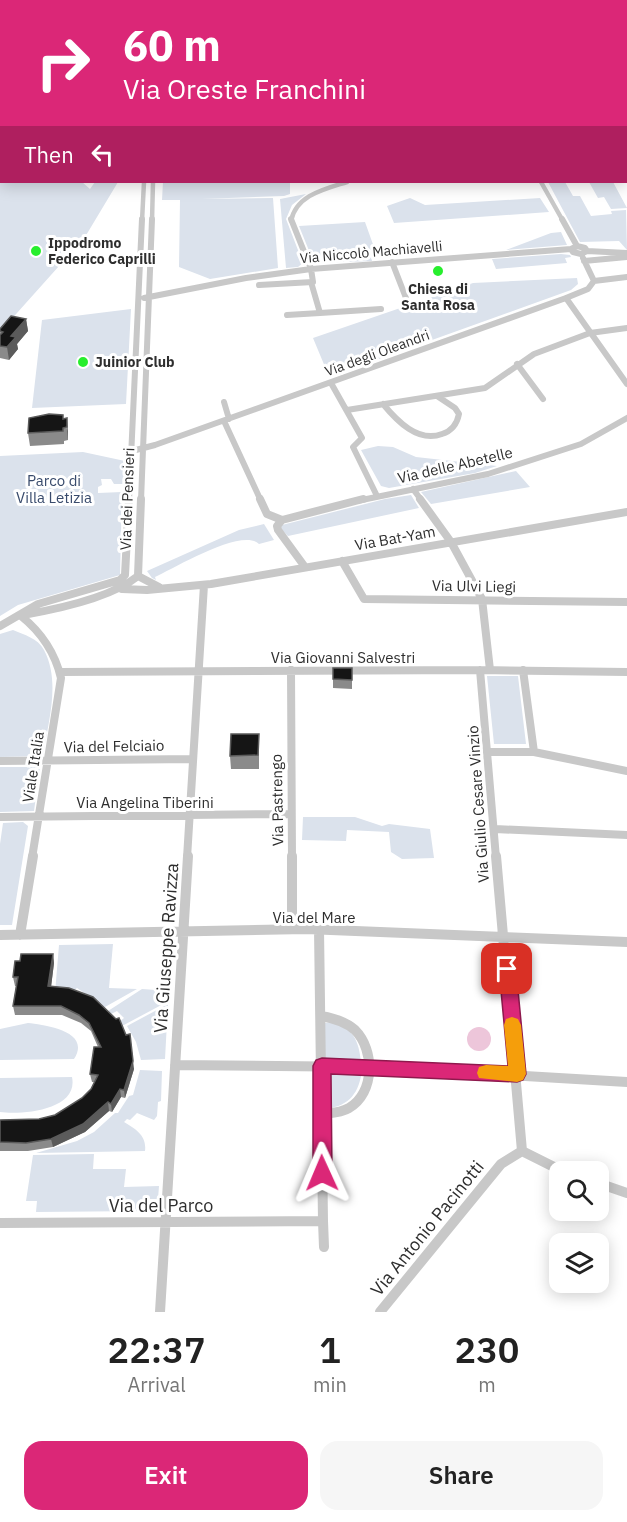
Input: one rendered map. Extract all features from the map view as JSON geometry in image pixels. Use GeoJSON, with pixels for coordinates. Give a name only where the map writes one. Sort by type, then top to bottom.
{"type":"FeatureCollection","features":[{"type":"Feature","properties":{"kind":"street","name":"Via dei Pensieri"},"geometry":{"type":"LineString","coordinates":[[1,626],[38,604],[124,576],[144,183]]}},
{"type":"Feature","properties":{"kind":"street","name":"Via dei Pensieri"},"geometry":{"type":"LineString","coordinates":[[21,615],[42,612],[117,589],[130,584],[138,576],[153,183]]}},
{"type":"Feature","properties":{"kind":"street"},"geometry":{"type":"LineString","coordinates":[[320,313],[311,282],[313,282],[311,269],[291,220],[292,213],[308,196],[344,183]]}},
{"type":"Feature","properties":{"kind":"street"},"geometry":{"type":"LineString","coordinates":[[542,183],[575,253],[627,255]]}},
{"type":"Feature","properties":{"kind":"street","name":"Via Niccolò Machiavelli"},"geometry":{"type":"LineString","coordinates":[[147,298],[246,278],[311,269],[574,248]]}},
{"type":"Feature","properties":{"kind":"street"},"geometry":{"type":"LineString","coordinates":[[584,253],[584,261],[594,281]]}},
{"type":"Feature","properties":{"kind":"street"},"geometry":{"type":"LineString","coordinates":[[584,261],[627,255]]}},
{"type":"Feature","properties":{"kind":"street"},"geometry":{"type":"LineString","coordinates":[[393,262],[406,298]]}},
{"type":"Feature","properties":{"kind":"street","name":"Via degli Oleandri"},"geometry":{"type":"LineString","coordinates":[[132,451],[331,383],[566,298],[588,289],[594,281],[627,277]]}},
{"type":"Feature","properties":{"kind":"street"},"geometry":{"type":"LineString","coordinates":[[259,285],[311,282]]}},
{"type":"Feature","properties":{"kind":"street"},"geometry":{"type":"LineString","coordinates":[[139,290],[148,290]]}},
{"type":"Feature","properties":{"kind":"street","name":"Via Niccolò Machiavelli"},"geometry":{"type":"LineString","coordinates":[[148,290],[175,291]]}},
{"type":"Feature","properties":{"kind":"street"},"geometry":{"type":"LineString","coordinates":[[138,298],[147,298]]}},
{"type":"Feature","properties":{"kind":"street"},"geometry":{"type":"LineString","coordinates":[[566,298],[627,384]]}},
{"type":"Feature","properties":{"kind":"street"},"geometry":{"type":"LineString","coordinates":[[287,315],[381,309]]}},
{"type":"Feature","properties":{"kind":"street"},"geometry":{"type":"LineString","coordinates":[[347,410],[485,388],[534,354],[590,333],[627,328]]}},
{"type":"Feature","properties":{"kind":"street"},"geometry":{"type":"LineString","coordinates":[[517,364],[543,399]]}},
{"type":"Feature","properties":{"kind":"street"},"geometry":{"type":"LineString","coordinates":[[331,383],[362,438],[353,447],[378,495]]}},
{"type":"Feature","properties":{"kind":"street"},"geometry":{"type":"LineString","coordinates":[[383,404],[410,429],[422,435],[437,436],[452,429],[459,414],[455,408],[437,396]]}},
{"type":"Feature","properties":{"kind":"street"},"geometry":{"type":"LineString","coordinates":[[224,402],[226,420],[267,514],[282,520],[277,526],[278,530],[304,567]]}},
{"type":"Feature","properties":{"kind":"street","name":"Via delle Abetelle"},"geometry":{"type":"LineString","coordinates":[[282,520],[378,495],[488,474],[562,451],[586,441],[627,418]]}},
{"type":"Feature","properties":{"kind":"street"},"geometry":{"type":"LineString","coordinates":[[413,489],[451,542],[482,599],[490,670]]}},
{"type":"Feature","properties":{"kind":"street","name":"Via Bat-Yam"},"geometry":{"type":"LineString","coordinates":[[117,589],[204,585],[627,512]]}},
{"type":"Feature","properties":{"kind":"street","name":"Via Ulvi Liegi"},"geometry":{"type":"LineString","coordinates":[[342,561],[364,599],[627,602]]}},
{"type":"Feature","properties":{"kind":"street","name":"Via Bat-Yam"},"geometry":{"type":"LineString","coordinates":[[138,576],[149,583],[166,588]]}},
{"type":"Feature","properties":{"kind":"street","name":"Via Giuseppe Ravizza"},"geometry":{"type":"LineString","coordinates":[[160,1312],[204,585]]}},
{"type":"Feature","properties":{"kind":"street"},"geometry":{"type":"LineString","coordinates":[[21,615],[29,621],[45,642],[60,672]]}},
{"type":"Feature","properties":{"kind":"street","name":"Via Giovanni Salvestri"},"geometry":{"type":"LineString","coordinates":[[60,672],[199,670],[627,672]]}},
{"type":"Feature","properties":{"kind":"street","name":"Via Pastrengo"},"geometry":{"type":"LineString","coordinates":[[291,670],[292,929]]}},
{"type":"Feature","properties":{"kind":"street","name":"Via Giulio Cesare Vinzio"},"geometry":{"type":"LineString","coordinates":[[480,670],[489,752],[502,936],[517,1074],[522,1151]]}},
{"type":"Feature","properties":{"kind":"street"},"geometry":{"type":"LineString","coordinates":[[523,670],[534,752]]}},
{"type":"Feature","properties":{"kind":"street","name":"Viale Italia"},"geometry":{"type":"LineString","coordinates":[[20,935],[61,678],[60,672]]}},
{"type":"Feature","properties":{"kind":"street"},"geometry":{"type":"LineString","coordinates":[[489,752],[534,752],[627,771]]}},
{"type":"Feature","properties":{"kind":"street","name":"Via del Felciaio"},"geometry":{"type":"LineString","coordinates":[[0,761],[193,759]]}},
{"type":"Feature","properties":{"kind":"street","name":"Via Angelina Tiberini"},"geometry":{"type":"LineString","coordinates":[[0,817],[291,814]]}},
{"type":"Feature","properties":{"kind":"street"},"geometry":{"type":"LineString","coordinates":[[495,829],[627,835]]}},
{"type":"Feature","properties":{"kind":"street"},"geometry":{"type":"LineString","coordinates":[[319,929],[321,1016],[318,1066],[322,1114],[324,1247]]}},
{"type":"Feature","properties":{"kind":"street","name":"Via del Mare"},"geometry":{"type":"LineString","coordinates":[[0,935],[319,929],[627,942]]}},
{"type":"Feature","properties":{"kind":"street"},"geometry":{"type":"LineString","coordinates":[[321,1016],[341,1021],[360,1035],[368,1049],[370,1066],[366,1086],[355,1104],[341,1111],[322,1114]]}},
{"type":"Feature","properties":{"kind":"street"},"geometry":{"type":"LineString","coordinates":[[175,1065],[370,1066],[627,1082]]}},
{"type":"Feature","properties":{"kind":"street"},"geometry":{"type":"LineString","coordinates":[[522,1151],[549,1166]]}},
{"type":"Feature","properties":{"kind":"street","name":"Via Antonio Pacinotti"},"geometry":{"type":"LineString","coordinates":[[380,1312],[501,1164],[522,1151]]}},
{"type":"Feature","properties":{"kind":"street"},"geometry":{"type":"LineString","coordinates":[[609,1187],[627,1193]]}},
{"type":"Feature","properties":{"kind":"street","name":"Via del Parco"},"geometry":{"type":"LineString","coordinates":[[0,1223],[323,1221]]}},
{"type":"Feature","properties":{"kind":"green space","name":"Ippodromo Federico Caprilli"},"geometry":{"type":"Polygon","coordinates":[[[0,183],[83,183],[90,189],[94,183],[117,183],[85,237],[0,332],[0,183]]]}},
{"type":"Feature","properties":{"kind":"green space"},"geometry":{"type":"Polygon","coordinates":[[[163,183],[290,183],[290,194],[284,196],[201,199],[273,198],[278,268],[210,279],[179,267],[180,200],[162,200],[163,183]]]}},
{"type":"Feature","properties":{"kind":"green space"},"geometry":{"type":"Polygon","coordinates":[[[549,183],[566,183],[573,196],[580,196],[591,216],[626,210],[627,250],[619,241],[580,242],[549,183]]]}},
{"type":"Feature","properties":{"kind":"green space"},"geometry":{"type":"Polygon","coordinates":[[[590,183],[614,183],[627,208],[611,209],[604,197],[598,198],[590,183]]]}},
{"type":"Feature","properties":{"kind":"green space"},"geometry":{"type":"Polygon","coordinates":[[[306,194],[292,205],[286,219],[303,263],[298,267],[286,268],[280,199],[306,194]]]}},
{"type":"Feature","properties":{"kind":"green space"},"geometry":{"type":"Polygon","coordinates":[[[410,198],[425,205],[540,198],[549,212],[394,223],[387,206],[410,198]]]}},
{"type":"Feature","properties":{"kind":"green space"},"geometry":{"type":"Polygon","coordinates":[[[365,222],[375,250],[369,250],[372,261],[314,263],[299,226],[365,222]]]}},
{"type":"Feature","properties":{"kind":"green space"},"geometry":{"type":"Polygon","coordinates":[[[561,232],[567,245],[506,250],[551,233],[561,232]]]}},
{"type":"Feature","properties":{"kind":"green space"},"geometry":{"type":"Polygon","coordinates":[[[570,255],[571,257],[565,258],[567,263],[496,269],[492,259],[570,255]]]}},
{"type":"Feature","properties":{"kind":"green space"},"geometry":{"type":"Polygon","coordinates":[[[577,278],[578,284],[571,290],[340,373],[337,371],[328,374],[313,338],[473,283],[577,278]]]}},
{"type":"Feature","properties":{"kind":"green space","name":"Juinior Club"},"geometry":{"type":"Polygon","coordinates":[[[131,309],[126,404],[32,408],[42,320],[131,309]]]}},
{"type":"Feature","properties":{"kind":"green space"},"geometry":{"type":"Polygon","coordinates":[[[378,446],[393,447],[416,457],[497,466],[475,473],[389,488],[381,486],[361,450],[378,446]]]}},
{"type":"Feature","properties":{"kind":"green space","name":"Parco di Villa Letizia"},"geometry":{"type":"Polygon","coordinates":[[[83,452],[125,461],[124,484],[114,484],[111,479],[101,479],[102,485],[98,487],[98,493],[122,492],[120,575],[18,605],[0,616],[0,456],[83,452]]]}},
{"type":"Feature","properties":{"kind":"green space"},"geometry":{"type":"Polygon","coordinates":[[[516,471],[530,487],[431,504],[421,492],[516,471]]]}},
{"type":"Feature","properties":{"kind":"green space"},"geometry":{"type":"Polygon","coordinates":[[[411,495],[419,508],[288,536],[278,526],[385,499],[411,495]]]}},
{"type":"Feature","properties":{"kind":"green space"},"geometry":{"type":"Polygon","coordinates":[[[264,524],[274,540],[259,544],[250,540],[238,541],[223,545],[155,577],[156,580],[147,571],[239,530],[264,524]]]}},
{"type":"Feature","properties":{"kind":"green space"},"geometry":{"type":"Polygon","coordinates":[[[13,630],[38,643],[49,662],[52,675],[52,702],[43,756],[0,757],[0,634],[13,630]]]}},
{"type":"Feature","properties":{"kind":"green space"},"geometry":{"type":"Polygon","coordinates":[[[487,676],[518,676],[526,744],[494,744],[487,676]]]}},
{"type":"Feature","properties":{"kind":"green space"},"geometry":{"type":"Polygon","coordinates":[[[0,767],[40,767],[34,811],[0,812],[0,767]]]}},
{"type":"Feature","properties":{"kind":"green space"},"geometry":{"type":"Polygon","coordinates":[[[303,817],[355,817],[382,826],[389,824],[430,829],[434,858],[402,859],[391,852],[389,832],[347,830],[346,841],[302,840],[303,817]]]}},
{"type":"Feature","properties":{"kind":"green space"},"geometry":{"type":"Polygon","coordinates":[[[23,822],[28,826],[12,925],[0,925],[0,844],[3,823],[23,822]]]}},
{"type":"Feature","properties":{"kind":"green space"},"geometry":{"type":"Polygon","coordinates":[[[113,944],[109,988],[137,989],[105,1007],[77,988],[70,994],[55,993],[59,945],[113,944]]]}},
{"type":"Feature","properties":{"kind":"green space"},"geometry":{"type":"Polygon","coordinates":[[[142,989],[156,990],[161,1001],[167,1002],[122,1026],[119,1022],[124,1018],[117,1011],[111,1014],[108,1011],[142,989]]]}},
{"type":"Feature","properties":{"kind":"green space"},"geometry":{"type":"Polygon","coordinates":[[[168,1004],[165,1059],[141,1060],[136,1042],[127,1026],[168,1004]]]}},
{"type":"Feature","properties":{"kind":"green space"},"geometry":{"type":"Polygon","coordinates":[[[331,1022],[345,1027],[354,1036],[361,1062],[325,1062],[325,1023],[331,1022]]]}},
{"type":"Feature","properties":{"kind":"green space"},"geometry":{"type":"Polygon","coordinates":[[[28,1023],[55,1028],[72,1036],[77,1042],[78,1049],[74,1059],[0,1060],[0,1029],[28,1023]]]}},
{"type":"Feature","properties":{"kind":"green space"},"geometry":{"type":"Polygon","coordinates":[[[140,1070],[162,1071],[161,1101],[158,1102],[157,1116],[154,1120],[137,1113],[124,1122],[142,1137],[145,1151],[36,1153],[77,1141],[94,1132],[115,1113],[118,1113],[129,1096],[133,1095],[140,1070]]]}},
{"type":"Feature","properties":{"kind":"green space"},"geometry":{"type":"Polygon","coordinates":[[[326,1070],[362,1070],[352,1097],[342,1104],[327,1109],[326,1070]]]}},
{"type":"Feature","properties":{"kind":"green space"},"geometry":{"type":"Polygon","coordinates":[[[72,1077],[72,1088],[67,1097],[58,1103],[34,1111],[0,1112],[0,1078],[72,1077]]]}},
{"type":"Feature","properties":{"kind":"green space"},"geometry":{"type":"Polygon","coordinates":[[[94,1154],[93,1169],[126,1169],[124,1187],[159,1186],[158,1199],[148,1199],[147,1211],[36,1212],[37,1201],[26,1201],[33,1155],[94,1154]]]}},
{"type":"Feature","properties":{"kind":"shaded area"},"geometry":{"type":"Polygon","coordinates":[[[479,1027],[487,1031],[491,1039],[487,1047],[479,1051],[471,1047],[467,1039],[471,1031],[479,1027]]]}},
{"type":"Feature","properties":{"kind":"building"},"geometry":{"type":"Polygon","coordinates":[[[11,316],[26,319],[11,336],[16,337],[7,347],[0,346],[0,335],[3,332],[0,329],[11,316]]]}},
{"type":"Feature","properties":{"kind":"building"},"geometry":{"type":"Polygon","coordinates":[[[49,414],[63,415],[63,419],[67,418],[67,427],[63,428],[63,431],[28,433],[29,418],[49,414]]]}},
{"type":"Feature","properties":{"kind":"building"},"geometry":{"type":"Polygon","coordinates":[[[333,668],[352,668],[352,680],[333,679],[333,668]]]}},
{"type":"Feature","properties":{"kind":"building"},"geometry":{"type":"Polygon","coordinates":[[[231,734],[259,734],[258,755],[230,756],[231,734]]]}},
{"type":"Feature","properties":{"kind":"building"},"geometry":{"type":"Polygon","coordinates":[[[21,954],[53,954],[48,986],[69,988],[93,997],[116,1019],[119,1018],[126,1035],[130,1034],[133,1061],[124,1090],[120,1089],[111,1104],[108,1102],[83,1124],[51,1139],[26,1143],[0,1142],[0,1120],[39,1119],[55,1115],[82,1098],[91,1089],[98,1075],[90,1074],[94,1047],[101,1047],[89,1023],[61,1006],[13,1006],[18,977],[13,977],[15,961],[20,961],[21,954]]]}},
{"type":"Feature","properties":{"kind":"slow traffic"},"geometry":{"type":"LineString","coordinates":[[486,1073],[517,1074],[512,1025]]}},
{"type":"Feature","properties":{"kind":"place","name":"Ippodromo Federico Caprilli"},"geometry":{"type":"Point","coordinates":[36,251]}},
{"type":"Feature","properties":{"kind":"place","name":"Chiesa di Santa Rosa"},"geometry":{"type":"Point","coordinates":[438,271]}},
{"type":"Feature","properties":{"kind":"place","name":"Juinior Club"},"geometry":{"type":"Point","coordinates":[83,362]}},
{"type":"Feature","properties":{"kind":"route"},"geometry":{"type":"LineString","coordinates":[[322,1173],[322,1066],[370,1066],[517,1074],[507,969]]}}]}
